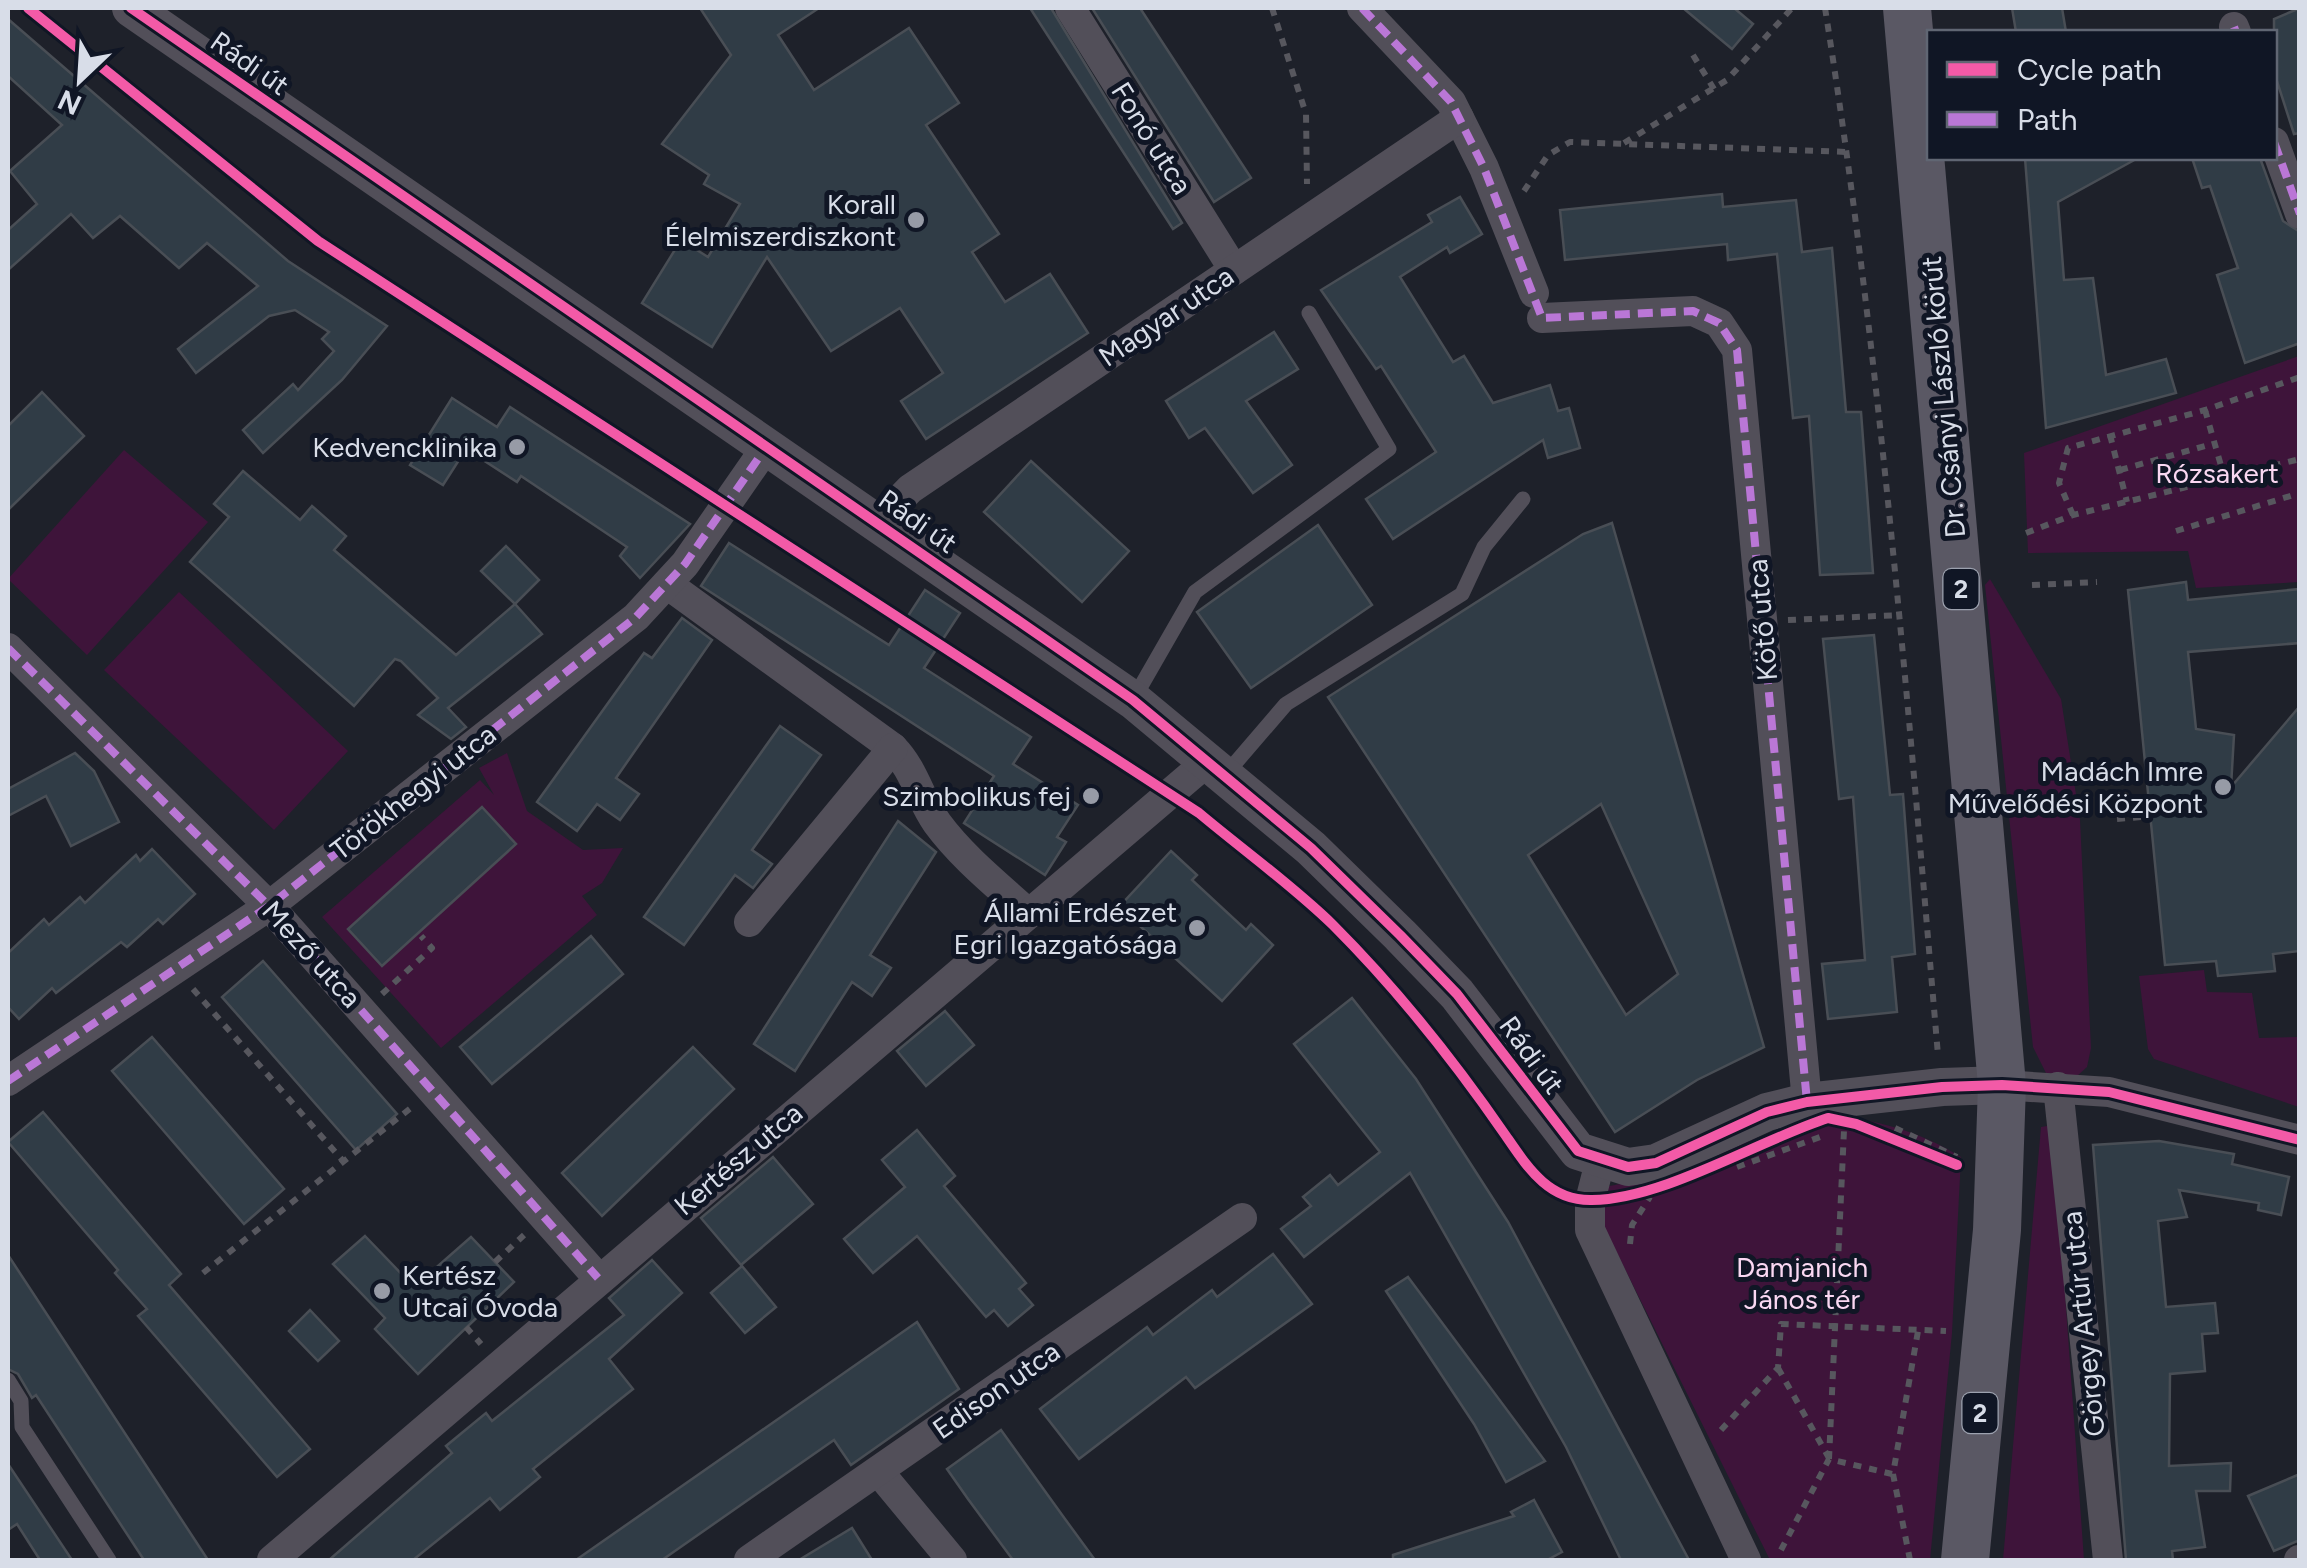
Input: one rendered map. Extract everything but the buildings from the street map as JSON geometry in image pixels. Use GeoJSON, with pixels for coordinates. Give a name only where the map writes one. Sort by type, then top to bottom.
{"type":"FeatureCollection","features":[{"type":"Feature","properties":{"kind":"main road","name":"Dr. Csányi László körút"},"geometry":{"type":"LineString","coordinates":[[1907,8],[2002,1085]]}},
{"type":"Feature","properties":{"kind":"main road","name":"2"},"geometry":{"type":"LineString","coordinates":[[1965,1560],[1997,1230],[2002,1085]]}},
{"type":"Feature","properties":{"kind":"street","name":"Rádi út"},"geometry":{"type":"LineString","coordinates":[[131,8],[1133,700],[1310,848],[1423,958],[1494,1038],[1562,1134],[1578,1150],[1600,1162]]}},
{"type":"Feature","properties":{"kind":"street","name":"Fonó utca"},"geometry":{"type":"LineString","coordinates":[[1070,8],[1234,270]]}},
{"type":"Feature","properties":{"kind":"street","name":"Kötő utca"},"geometry":{"type":"LineString","coordinates":[[1362,8],[1450,102],[1538,305],[1693,311],[1719,323],[1738,350],[1762,621],[1817,1110]]}},
{"type":"Feature","properties":{"kind":"street","name":"Magyar utca"},"geometry":{"type":"LineString","coordinates":[[879,521],[910,490],[1459,118]]}},
{"type":"Feature","properties":{"kind":"street"},"geometry":{"type":"LineString","coordinates":[[2277,150],[2300,214]]}},
{"type":"Feature","properties":{"kind":"street","name":"Törökhegyi utca"},"geometry":{"type":"LineString","coordinates":[[8,1081],[269,906],[636,617],[667,584],[766,446]]}},
{"type":"Feature","properties":{"kind":"street"},"geometry":{"type":"LineString","coordinates":[[667,584],[894,748],[906,760],[934,818],[957,848],[1028,913]]}},
{"type":"Feature","properties":{"kind":"street","name":"Mező utca"},"geometry":{"type":"LineString","coordinates":[[8,648],[269,906],[598,1278]]}},
{"type":"Feature","properties":{"kind":"street"},"geometry":{"type":"LineString","coordinates":[[749,922],[894,748]]}},
{"type":"Feature","properties":{"kind":"street","name":"Kertész utca"},"geometry":{"type":"LineString","coordinates":[[272,1560],[1028,913],[1217,768]]}},
{"type":"Feature","properties":{"kind":"street"},"geometry":{"type":"LineString","coordinates":[[1746,1560],[1590,1230],[1590,1201],[1600,1162],[1628,1167],[1656,1163],[1768,1112],[1817,1110],[1942,1087],[2002,1085],[2108,1092],[2300,1140]]}},
{"type":"Feature","properties":{"kind":"street","name":"Görgey Artúr utca"},"geometry":{"type":"LineString","coordinates":[[2058,1088],[2108,1560]]}},
{"type":"Feature","properties":{"kind":"street","name":"Edison utca"},"geometry":{"type":"LineString","coordinates":[[749,1560],[1242,1218]]}},
{"type":"Feature","properties":{"kind":"street"},"geometry":{"type":"LineString","coordinates":[[879,1472],[952,1560]]}},
{"type":"Feature","properties":{"kind":"lane"},"geometry":{"type":"LineString","coordinates":[[1133,700],[1196,592],[1388,449],[1308,313]]}},
{"type":"Feature","properties":{"kind":"lane"},"geometry":{"type":"LineString","coordinates":[[1217,768],[1286,704],[1462,594],[1484,548],[1523,499]]}},
{"type":"Feature","properties":{"kind":"lane"},"geometry":{"type":"LineString","coordinates":[[8,1380],[21,1401],[22,1427],[108,1560]]}},
{"type":"Feature","properties":{"kind":"path"},"geometry":{"type":"LineString","coordinates":[[1272,8],[1306,114],[1308,184]]}},
{"type":"Feature","properties":{"kind":"path"},"geometry":{"type":"LineString","coordinates":[[1622,144],[1714,89],[1792,8]]}},
{"type":"Feature","properties":{"kind":"path"},"geometry":{"type":"LineString","coordinates":[[1825,8],[1848,152],[1900,615],[1942,1087]]}},
{"type":"Feature","properties":{"kind":"path"},"geometry":{"type":"LineString","coordinates":[[1693,55],[1714,89]]}},
{"type":"Feature","properties":{"kind":"path"},"geometry":{"type":"LineString","coordinates":[[1521,196],[1548,155],[1570,142],[1848,152]]}},
{"type":"Feature","properties":{"kind":"path"},"geometry":{"type":"LineString","coordinates":[[1293,194],[1322,173]]}},
{"type":"Feature","properties":{"kind":"path"},"geometry":{"type":"LineString","coordinates":[[2074,515],[2059,484],[2068,448],[2204,410],[2300,377]]}},
{"type":"Feature","properties":{"kind":"path"},"geometry":{"type":"LineString","coordinates":[[2204,410],[2224,476]]}},
{"type":"Feature","properties":{"kind":"path"},"geometry":{"type":"LineString","coordinates":[[2110,435],[2128,502]]}},
{"type":"Feature","properties":{"kind":"path"},"geometry":{"type":"LineString","coordinates":[[2120,470],[2212,444]]}},
{"type":"Feature","properties":{"kind":"path"},"geometry":{"type":"LineString","coordinates":[[2026,533],[2074,515],[2300,460]]}},
{"type":"Feature","properties":{"kind":"path"},"geometry":{"type":"LineString","coordinates":[[2176,530],[2300,494]]}},
{"type":"Feature","properties":{"kind":"path"},"geometry":{"type":"LineString","coordinates":[[2032,585],[2097,582]]}},
{"type":"Feature","properties":{"kind":"path"},"geometry":{"type":"LineString","coordinates":[[1762,621],[1900,615]]}},
{"type":"Feature","properties":{"kind":"path"},"geometry":{"type":"LineString","coordinates":[[2116,819],[2141,817]]}},
{"type":"Feature","properties":{"kind":"path"},"geometry":{"type":"LineString","coordinates":[[363,1011],[432,948],[421,936]]}},
{"type":"Feature","properties":{"kind":"path"},"geometry":{"type":"LineString","coordinates":[[202,1000],[343,1161]]}},
{"type":"Feature","properties":{"kind":"path"},"geometry":{"type":"LineString","coordinates":[[203,1273],[411,1108]]}},
{"type":"Feature","properties":{"kind":"path"},"geometry":{"type":"LineString","coordinates":[[1817,1110],[1850,1126]]}},
{"type":"Feature","properties":{"kind":"path"},"geometry":{"type":"LineString","coordinates":[[1731,1162],[1850,1126]]}},
{"type":"Feature","properties":{"kind":"path"},"geometry":{"type":"LineString","coordinates":[[1780,1550],[1829,1459],[1850,1126]]}},
{"type":"Feature","properties":{"kind":"path"},"geometry":{"type":"LineString","coordinates":[[1890,1132],[1957,1161]]}},
{"type":"Feature","properties":{"kind":"path"},"geometry":{"type":"LineString","coordinates":[[1731,1162],[1745,1150]]}},
{"type":"Feature","properties":{"kind":"path"},"geometry":{"type":"LineString","coordinates":[[1590,1201],[1662,1189]]}},
{"type":"Feature","properties":{"kind":"path"},"geometry":{"type":"LineString","coordinates":[[1630,1249],[1639,1212],[1662,1189]]}},
{"type":"Feature","properties":{"kind":"path"},"geometry":{"type":"LineString","coordinates":[[1892,1474],[1829,1459],[1778,1368],[1781,1324],[1946,1331]]}},
{"type":"Feature","properties":{"kind":"path"},"geometry":{"type":"LineString","coordinates":[[1910,1560],[1892,1474],[1918,1330]]}},
{"type":"Feature","properties":{"kind":"path"},"geometry":{"type":"LineString","coordinates":[[1721,1430],[1778,1368]]}},
{"type":"Feature","properties":{"kind":"green space","name":"Rózsakert"},"geometry":{"type":"Polygon","coordinates":[[[2299,356],[2299,582],[2196,588],[2188,551],[2028,553],[2024,453],[2299,356]]]}},
{"type":"Feature","properties":{"kind":"green space"},"geometry":{"type":"Polygon","coordinates":[[[124,450],[208,522],[87,655],[8,579],[124,450]]]}},
{"type":"Feature","properties":{"kind":"green space"},"geometry":{"type":"Polygon","coordinates":[[[1990,579],[2061,699],[2080,820],[2091,1048],[2087,1067],[2076,1077],[2046,1073],[2033,1047],[1985,585],[1990,579]]]}},
{"type":"Feature","properties":{"kind":"green space"},"geometry":{"type":"Polygon","coordinates":[[[179,592],[348,751],[274,830],[104,670],[179,592]]]}},
{"type":"Feature","properties":{"kind":"green space"},"geometry":{"type":"Polygon","coordinates":[[[507,753],[527,811],[583,850],[623,848],[602,883],[582,896],[597,915],[441,1048],[322,917],[480,780],[494,795],[479,768],[507,753]]]}},
{"type":"Feature","properties":{"kind":"green space"},"geometry":{"type":"Polygon","coordinates":[[[2204,970],[2207,992],[2252,993],[2259,1038],[2299,1037],[2299,1107],[2154,1059],[2148,1049],[2139,976],[2204,970]]]}},
{"type":"Feature","properties":{"kind":"green space","name":"Damjanich János tér"},"geometry":{"type":"Polygon","coordinates":[[[1825,1113],[1895,1128],[1928,1139],[1961,1157],[1952,1333],[1930,1560],[1770,1560],[1604,1227],[1604,1187],[1647,1179],[1825,1113]]]}},
{"type":"Feature","properties":{"kind":"green space"},"geometry":{"type":"Polygon","coordinates":[[[2053,1125],[2084,1560],[2003,1560],[2041,1127],[2053,1125]]]}},
{"type":"Feature","properties":{"kind":"marked path"},"geometry":{"type":"LineString","coordinates":[[1362,8],[1451,102],[1484,168],[1542,318],[1693,311],[1719,323],[1737,350],[1807,1102]]}},
{"type":"Feature","properties":{"kind":"marked path"},"geometry":{"type":"LineString","coordinates":[[2277,150],[2300,214]]}},
{"type":"Feature","properties":{"kind":"marked path"},"geometry":{"type":"LineString","coordinates":[[8,1081],[269,906],[636,617],[685,564],[767,446]]}},
{"type":"Feature","properties":{"kind":"marked path"},"geometry":{"type":"LineString","coordinates":[[8,648],[269,906],[598,1278]]}},
{"type":"Feature","properties":{"kind":"cycle path"},"geometry":{"type":"LineString","coordinates":[[28,8],[318,241],[1199,813],[1301,896],[1357,949],[1446,1054],[1532,1171],[1552,1189],[1577,1199],[1592,1200],[1649,1190],[1828,1118],[1856,1124],[1957,1165]]}},
{"type":"Feature","properties":{"kind":"cycle path"},"geometry":{"type":"LineString","coordinates":[[131,8],[1133,700],[1311,848],[1400,935],[1457,994],[1578,1151],[1628,1167],[1656,1163],[1767,1112],[1807,1102],[1942,1087],[2002,1085],[2109,1092],[2300,1140]]}},
{"type":"Feature","properties":{"kind":"place","name":"Korall Élelmiszerdiszkont"},"geometry":{"type":"Point","coordinates":[916,220]}},
{"type":"Feature","properties":{"kind":"place","name":"Kedvencklinika"},"geometry":{"type":"Point","coordinates":[517,447]}},
{"type":"Feature","properties":{"kind":"place","name":"Madách Imre Művelődési Központ"},"geometry":{"type":"Point","coordinates":[2223,787]}},
{"type":"Feature","properties":{"kind":"place","name":"Szimbolikus fej"},"geometry":{"type":"Point","coordinates":[1091,796]}},
{"type":"Feature","properties":{"kind":"place","name":"Állami Erdészet Egri Igazgatósága"},"geometry":{"type":"Point","coordinates":[1197,928]}},
{"type":"Feature","properties":{"kind":"place","name":"Kertész Utcai Óvoda"},"geometry":{"type":"Point","coordinates":[382,1291]}}]}
